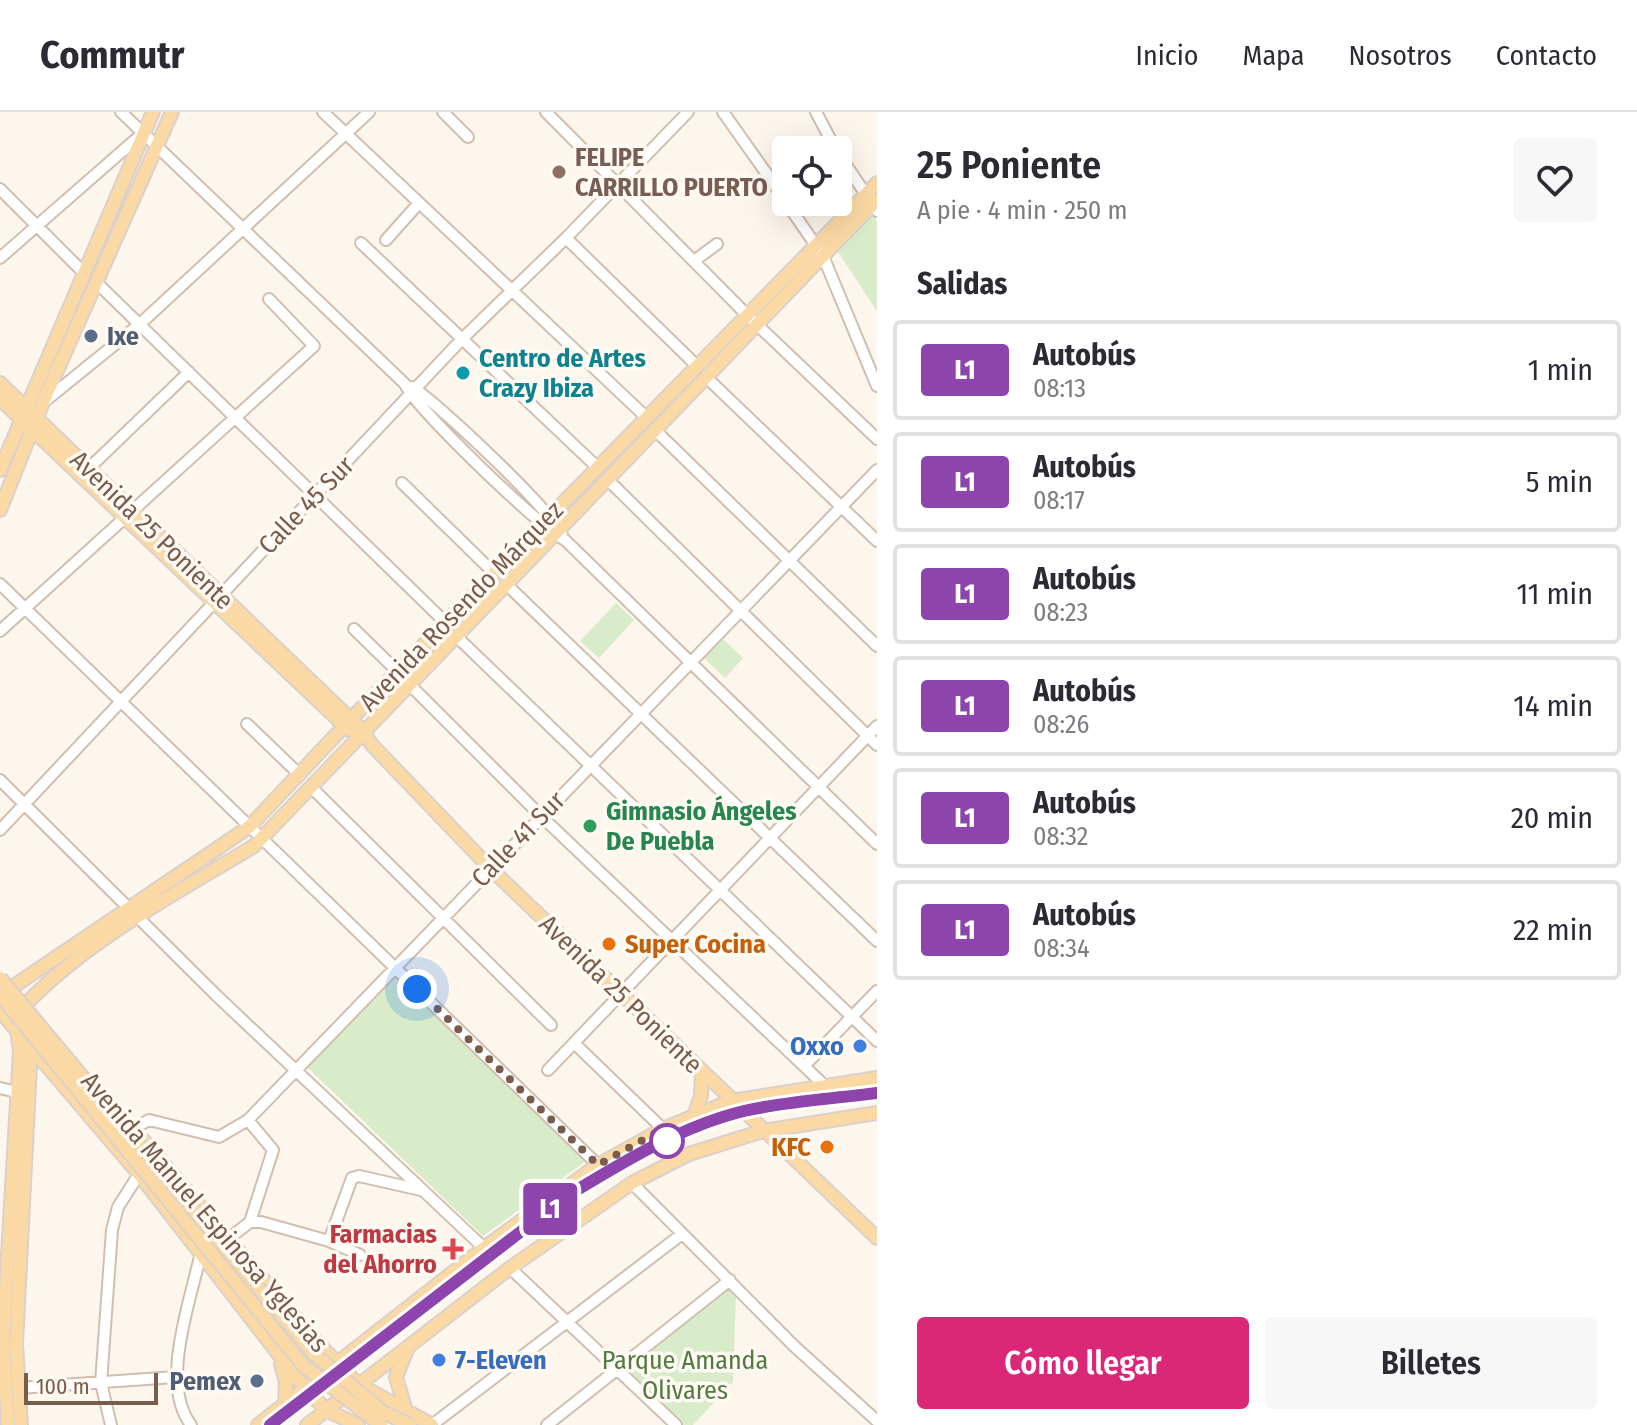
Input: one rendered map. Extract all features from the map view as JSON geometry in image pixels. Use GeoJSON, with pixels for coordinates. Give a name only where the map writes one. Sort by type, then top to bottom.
{"type":"FeatureCollection","features":[{"type":"Feature","properties":{"kind":"main road"},"geometry":{"type":"LineString","coordinates":[[0,470],[153,112]]}},
{"type":"Feature","properties":{"kind":"main road"},"geometry":{"type":"LineString","coordinates":[[0,510],[43,402],[172,112]]}},
{"type":"Feature","properties":{"kind":"main road","name":"Avenida Rosendo Márquez"},"geometry":{"type":"LineString","coordinates":[[25,1005],[41,988],[132,913],[249,827],[346,723],[399,673],[696,365],[747,315],[874,202],[877,183]]}},
{"type":"Feature","properties":{"kind":"main road","name":"Avenida Rosendo Márquez"},"geometry":{"type":"LineString","coordinates":[[6,991],[132,913],[261,839],[506,584],[559,534],[607,479],[757,324],[820,251]]}},
{"type":"Feature","properties":{"kind":"main road","name":"Avenida 25 Poniente"},"geometry":{"type":"LineString","coordinates":[[0,383],[24,413],[128,516],[372,745],[490,868],[877,1238]]}},
{"type":"Feature","properties":{"kind":"main road","name":"Avenida 25 Poniente"},"geometry":{"type":"LineString","coordinates":[[0,399],[24,413]]}},
{"type":"Feature","properties":{"kind":"main road"},"geometry":{"type":"LineString","coordinates":[[0,975],[314,1354],[383,1412],[410,1425]]}},
{"type":"Feature","properties":{"kind":"main road","name":"Avenida Manuel Espinosa Yglesias"},"geometry":{"type":"LineString","coordinates":[[0,975],[6,991],[25,1005],[336,1362],[358,1384],[432,1425]]}},
{"type":"Feature","properties":{"kind":"main road"},"geometry":{"type":"LineString","coordinates":[[24,1040],[45,1028],[35,1007],[41,988]]}},
{"type":"Feature","properties":{"kind":"main road"},"geometry":{"type":"LineString","coordinates":[[6,991],[24,1040],[29,1082],[16,1344],[21,1425]]}},
{"type":"Feature","properties":{"kind":"main road"},"geometry":{"type":"LineString","coordinates":[[6,991],[304,1366],[381,1425]]}},
{"type":"Feature","properties":{"kind":"main road"},"geometry":{"type":"LineString","coordinates":[[8,1425],[2,1340],[5,1249],[15,1161],[17,1092],[25,1005]]}},
{"type":"Feature","properties":{"kind":"main road","name":"Avenida Manuel Espinosa Yglesias"},"geometry":{"type":"LineString","coordinates":[[0,1011],[139,1174],[304,1387],[326,1410],[358,1425]]}},
{"type":"Feature","properties":{"kind":"main road"},"geometry":{"type":"LineString","coordinates":[[694,1116],[701,1096],[702,1072]]}},
{"type":"Feature","properties":{"kind":"main road"},"geometry":{"type":"LineString","coordinates":[[29,1082],[38,1075],[57,1080]]}},
{"type":"Feature","properties":{"kind":"main road"},"geometry":{"type":"LineString","coordinates":[[258,1425],[484,1248],[598,1165],[663,1129],[731,1101],[877,1078]]}},
{"type":"Feature","properties":{"kind":"main road"},"geometry":{"type":"LineString","coordinates":[[307,1425],[510,1268],[632,1183],[689,1154],[763,1131],[877,1113]]}},
{"type":"Feature","properties":{"kind":"main road"},"geometry":{"type":"LineString","coordinates":[[231,1290],[255,1270]]}},
{"type":"Feature","properties":{"kind":"main road"},"geometry":{"type":"LineString","coordinates":[[406,1411],[396,1377],[408,1348]]}},
{"type":"Feature","properties":{"kind":"main road"},"geometry":{"type":"LineString","coordinates":[[275,1351],[285,1372],[285,1403]]}},
{"type":"Feature","properties":{"kind":"street"},"geometry":{"type":"LineString","coordinates":[[121,112],[410,389],[490,456],[559,534],[877,844]]}},
{"type":"Feature","properties":{"kind":"street"},"geometry":{"type":"LineString","coordinates":[[323,112],[646,417]]}},
{"type":"Feature","properties":{"kind":"street"},"geometry":{"type":"LineString","coordinates":[[43,402],[140,324],[369,112]]}},
{"type":"Feature","properties":{"kind":"street"},"geometry":{"type":"LineString","coordinates":[[443,112],[468,137]]}},
{"type":"Feature","properties":{"kind":"street"},"geometry":{"type":"LineString","coordinates":[[546,112],[747,315],[877,439]]}},
{"type":"Feature","properties":{"kind":"street","name":"Calle 45 Sur"},"geometry":{"type":"LineString","coordinates":[[0,830],[316,496],[410,389],[566,238],[688,112]]}},
{"type":"Feature","properties":{"kind":"street"},"geometry":{"type":"LineString","coordinates":[[723,112],[772,182]]}},
{"type":"Feature","properties":{"kind":"street"},"geometry":{"type":"LineString","coordinates":[[816,112],[829,136]]}},
{"type":"Feature","properties":{"kind":"street"},"geometry":{"type":"LineString","coordinates":[[0,258],[143,133]]}},
{"type":"Feature","properties":{"kind":"street"},"geometry":{"type":"LineString","coordinates":[[852,172],[874,202]]}},
{"type":"Feature","properties":{"kind":"street"},"geometry":{"type":"LineString","coordinates":[[0,189],[83,272]]}},
{"type":"Feature","properties":{"kind":"street"},"geometry":{"type":"LineString","coordinates":[[386,240],[419,203]]}},
{"type":"Feature","properties":{"kind":"street"},"geometry":{"type":"LineString","coordinates":[[796,216],[820,251],[877,386]]}},
{"type":"Feature","properties":{"kind":"street"},"geometry":{"type":"LineString","coordinates":[[566,238],[696,365]]}},
{"type":"Feature","properties":{"kind":"street"},"geometry":{"type":"LineString","coordinates":[[361,243],[597,467]]}},
{"type":"Feature","properties":{"kind":"street"},"geometry":{"type":"LineString","coordinates":[[694,261],[717,244]]}},
{"type":"Feature","properties":{"kind":"street"},"geometry":{"type":"LineString","coordinates":[[97,283],[446,623]]}},
{"type":"Feature","properties":{"kind":"street"},"geometry":{"type":"LineString","coordinates":[[0,631],[314,346],[269,299]]}},
{"type":"Feature","properties":{"kind":"street"},"geometry":{"type":"LineString","coordinates":[[85,473],[189,372]]}},
{"type":"Feature","properties":{"kind":"street"},"geometry":{"type":"LineString","coordinates":[[706,377],[877,541]]}},
{"type":"Feature","properties":{"kind":"street"},"geometry":{"type":"LineString","coordinates":[[655,430],[877,646]]}},
{"type":"Feature","properties":{"kind":"street","name":"Calle 41 Sur"},"geometry":{"type":"LineString","coordinates":[[133,1129],[149,1120],[219,1137],[248,1120],[877,470]]}},
{"type":"Feature","properties":{"kind":"street"},"geometry":{"type":"LineString","coordinates":[[607,479],[877,745]]}},
{"type":"Feature","properties":{"kind":"street"},"geometry":{"type":"LineString","coordinates":[[402,483],[495,574]]}},
{"type":"Feature","properties":{"kind":"street"},"geometry":{"type":"LineString","coordinates":[[0,584],[598,1165]]}},
{"type":"Feature","properties":{"kind":"street"},"geometry":{"type":"LineString","coordinates":[[506,584],[877,941]]}},
{"type":"Feature","properties":{"kind":"street"},"geometry":{"type":"LineString","coordinates":[[354,629],[399,673]]}},
{"type":"Feature","properties":{"kind":"street"},"geometry":{"type":"LineString","coordinates":[[456,636],[877,1041]]}},
{"type":"Feature","properties":{"kind":"street"},"geometry":{"type":"LineString","coordinates":[[410,685],[541,816],[824,1085]]}},
{"type":"Feature","properties":{"kind":"street"},"geometry":{"type":"LineString","coordinates":[[247,724],[300,775]]}},
{"type":"Feature","properties":{"kind":"street"},"geometry":{"type":"LineString","coordinates":[[548,1070],[877,726]]}},
{"type":"Feature","properties":{"kind":"street"},"geometry":{"type":"LineString","coordinates":[[0,780],[294,1070],[484,1248]]}},
{"type":"Feature","properties":{"kind":"street"},"geometry":{"type":"LineString","coordinates":[[311,787],[551,1025]]}},
{"type":"Feature","properties":{"kind":"street"},"geometry":{"type":"LineString","coordinates":[[804,1066],[877,991]]}},
{"type":"Feature","properties":{"kind":"street"},"geometry":{"type":"LineString","coordinates":[[574,1043],[663,1129]]}},
{"type":"Feature","properties":{"kind":"street"},"geometry":{"type":"LineString","coordinates":[[0,1088],[17,1092]]}},
{"type":"Feature","properties":{"kind":"street"},"geometry":{"type":"LineString","coordinates":[[228,1239],[250,1222],[273,1150],[248,1120]]}},
{"type":"Feature","properties":{"kind":"street"},"geometry":{"type":"LineString","coordinates":[[0,1158],[15,1161]]}},
{"type":"Feature","properties":{"kind":"street"},"geometry":{"type":"LineString","coordinates":[[111,1425],[101,1383],[112,1230],[118,1207],[139,1174]]}},
{"type":"Feature","properties":{"kind":"street"},"geometry":{"type":"LineString","coordinates":[[329,1241],[352,1178],[359,1176],[425,1191]]}},
{"type":"Feature","properties":{"kind":"street"},"geometry":{"type":"LineString","coordinates":[[632,1183],[794,1346],[877,1421]]}},
{"type":"Feature","properties":{"kind":"street"},"geometry":{"type":"LineString","coordinates":[[250,1222],[329,1241],[360,1255]]}},
{"type":"Feature","properties":{"kind":"street"},"geometry":{"type":"LineString","coordinates":[[432,1425],[682,1234]]}},
{"type":"Feature","properties":{"kind":"street"},"geometry":{"type":"LineString","coordinates":[[191,1425],[182,1410],[175,1377],[201,1252]]}},
{"type":"Feature","properties":{"kind":"street"},"geometry":{"type":"LineString","coordinates":[[510,1268],[671,1424]]}},
{"type":"Feature","properties":{"kind":"street"},"geometry":{"type":"LineString","coordinates":[[547,1425],[730,1280]]}},
{"type":"Feature","properties":{"kind":"street"},"geometry":{"type":"LineString","coordinates":[[19,1388],[175,1377]]}},
{"type":"Feature","properties":{"kind":"green space"},"geometry":{"type":"Polygon","coordinates":[[[873,214],[877,221],[877,311],[838,252],[873,214]]]}},
{"type":"Feature","properties":{"kind":"green space"},"geometry":{"type":"Polygon","coordinates":[[[616,603],[634,620],[599,658],[580,641],[616,603]]]}},
{"type":"Feature","properties":{"kind":"green space"},"geometry":{"type":"Polygon","coordinates":[[[723,639],[743,658],[725,678],[704,658],[723,639]]]}},
{"type":"Feature","properties":{"kind":"green space"},"geometry":{"type":"Polygon","coordinates":[[[394,975],[586,1161],[483,1236],[306,1066],[394,975]]]}},
{"type":"Feature","properties":{"kind":"green space","name":"Parque Amanda Olivares"},"geometry":{"type":"Polygon","coordinates":[[[729,1289],[736,1296],[733,1382],[693,1425],[679,1425],[624,1373],[729,1289]]]}},
{"type":"Feature","properties":{"kind":"bus line","name":"L1"},"geometry":{"type":"LineString","coordinates":[[270,1425],[567,1196],[617,1166],[658,1144],[742,1112],[877,1093]]}},
{"type":"Feature","properties":{"kind":"place","name":"FELIPE CARRILLO PUERTO"},"geometry":{"type":"Point","coordinates":[559,172]}},
{"type":"Feature","properties":{"kind":"place","name":"Ixe"},"geometry":{"type":"Point","coordinates":[91,336]}},
{"type":"Feature","properties":{"kind":"place","name":"Centro de Artes Crazy Ibiza"},"geometry":{"type":"Point","coordinates":[463,373]}},
{"type":"Feature","properties":{"kind":"place","name":"Gimnasio Ángeles De Puebla"},"geometry":{"type":"Point","coordinates":[590,826]}},
{"type":"Feature","properties":{"kind":"place","name":"Super Cocina"},"geometry":{"type":"Point","coordinates":[609,944]}},
{"type":"Feature","properties":{"kind":"place","name":"Oxxo"},"geometry":{"type":"Point","coordinates":[860,1046]}},
{"type":"Feature","properties":{"kind":"place","name":"KFC"},"geometry":{"type":"Point","coordinates":[827,1147]}},
{"type":"Feature","properties":{"kind":"place","name":"Farmacias del Ahorro"},"geometry":{"type":"Point","coordinates":[453,1249]}},
{"type":"Feature","properties":{"kind":"place","name":"7-Eleven"},"geometry":{"type":"Point","coordinates":[439,1360]}},
{"type":"Feature","properties":{"kind":"place","name":"Pemex"},"geometry":{"type":"Point","coordinates":[257,1381]}},
{"type":"Feature","properties":{"kind":"route"},"geometry":{"type":"LineString","coordinates":[[417,989],[598,1165],[663,1129],[667,1141]]}}]}
